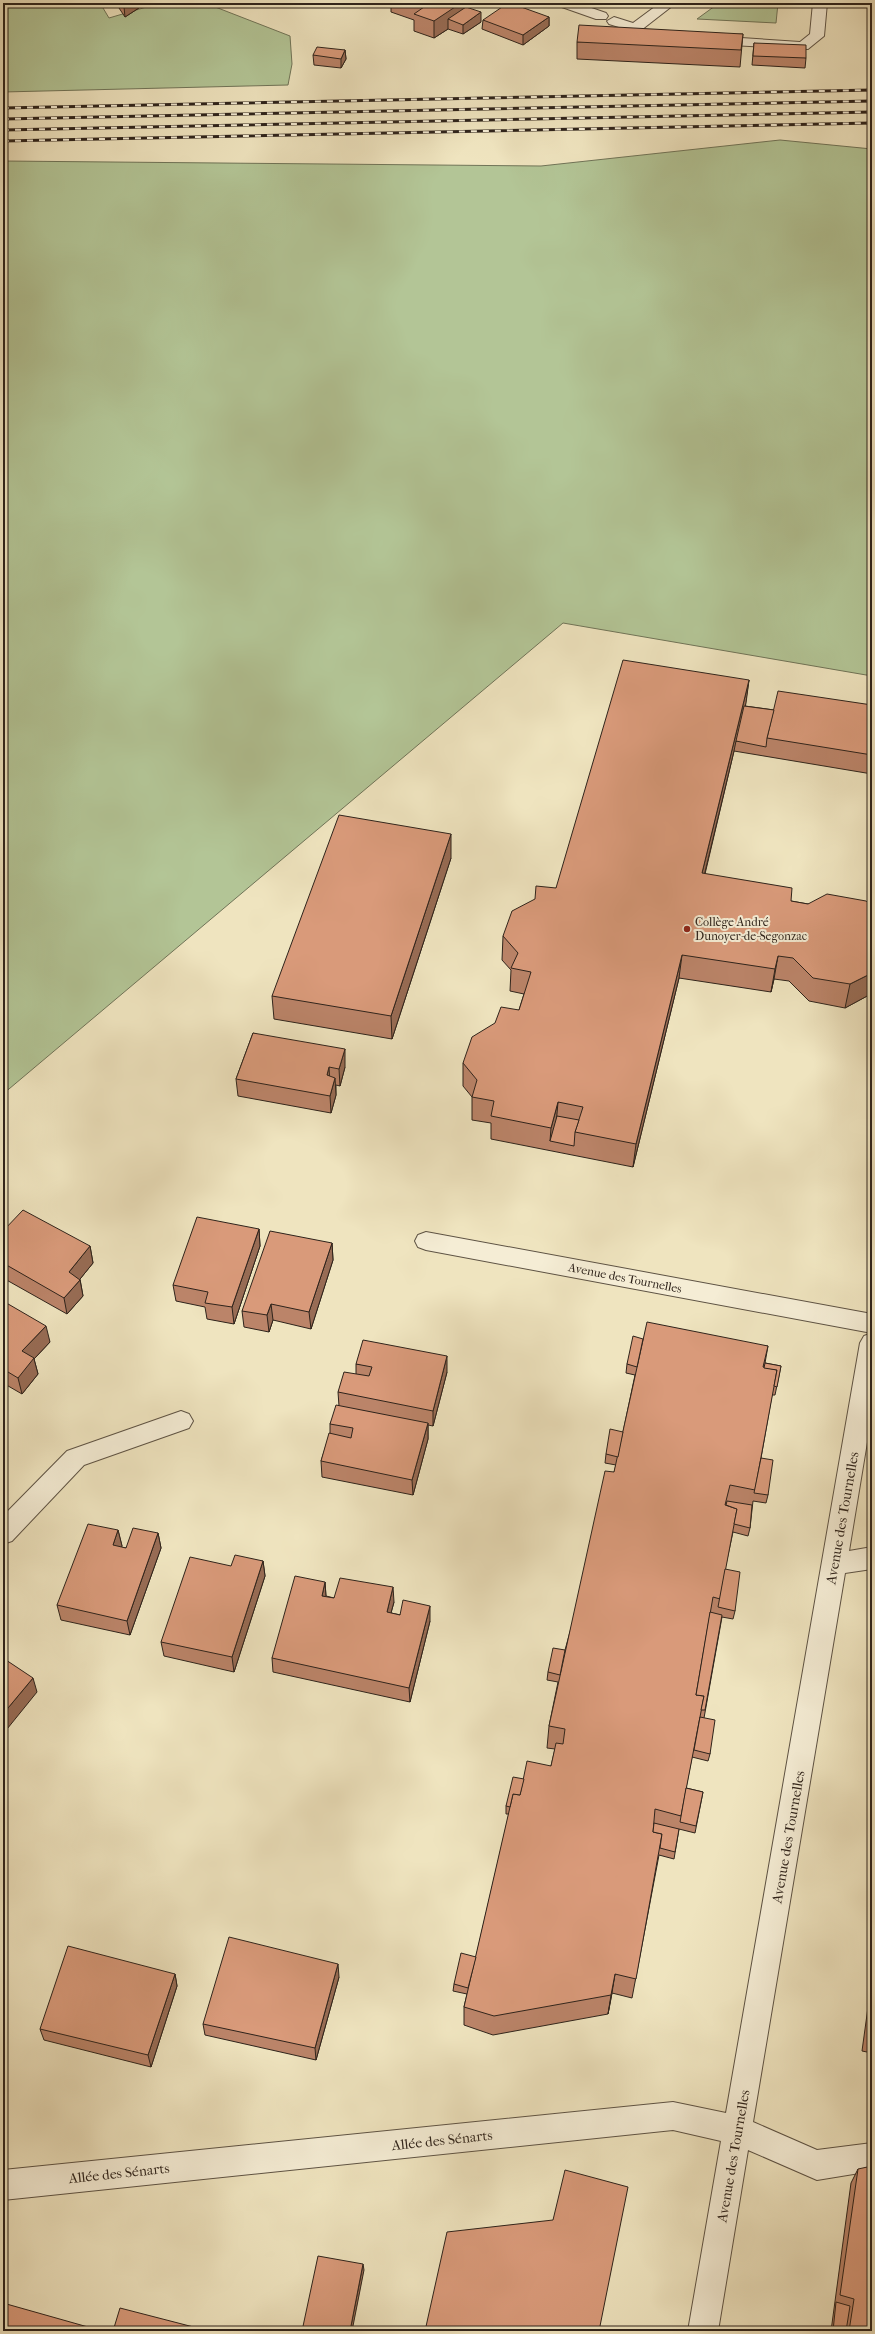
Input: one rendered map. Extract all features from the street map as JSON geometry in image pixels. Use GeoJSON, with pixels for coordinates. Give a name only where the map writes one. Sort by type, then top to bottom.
{"type":"FeatureCollection","features":[{"type":"Feature","properties":{"kind":"street"},"geometry":{"type":"LineString","coordinates":[[564,3],[635,28],[649,37]]}},
{"type":"Feature","properties":{"kind":"street"},"geometry":{"type":"LineString","coordinates":[[635,28],[669,3]]}},
{"type":"Feature","properties":{"kind":"street"},"geometry":{"type":"LineString","coordinates":[[696,40],[804,46],[817,36],[820,3]]}},
{"type":"Feature","properties":{"kind":"street","name":"Avenue des Tournelles"},"geometry":{"type":"LineString","coordinates":[[426,1241],[872,1324]]}},
{"type":"Feature","properties":{"kind":"street","name":"Avenue des Tournelles"},"geometry":{"type":"LineString","coordinates":[[703,2331],[872,1343]]}},
{"type":"Feature","properties":{"kind":"street"},"geometry":{"type":"LineString","coordinates":[[3,1533],[76,1458],[181,1421]]}},
{"type":"Feature","properties":{"kind":"street"},"geometry":{"type":"LineString","coordinates":[[835,1564],[872,1558]]}},
{"type":"Feature","properties":{"kind":"street","name":"Allée des Sénarts"},"geometry":{"type":"LineString","coordinates":[[3,2185],[674,2116],[737,2130],[817,2165],[872,2157]]}},
{"type":"Feature","properties":{"kind":"green space"},"geometry":{"type":"Polygon","coordinates":[[[3,3],[100,3],[109,18],[160,3],[205,3],[290,36],[292,64],[288,85],[3,92],[3,3]]]}},
{"type":"Feature","properties":{"kind":"green space"},"geometry":{"type":"Polygon","coordinates":[[[719,3],[778,3],[776,23],[697,19],[719,3]]]}},
{"type":"Feature","properties":{"kind":"green space"},"geometry":{"type":"Polygon","coordinates":[[[780,140],[872,149],[872,676],[563,623],[3,1094],[3,161],[541,166],[780,140]]]}},
{"type":"Feature","properties":{"kind":"building"},"geometry":{"type":"Polygon","coordinates":[[[121,3],[131,3],[124,7],[121,3]]]}},
{"type":"Feature","properties":{"kind":"building"},"geometry":{"type":"Polygon","coordinates":[[[413,3],[461,3],[434,21],[414,14],[424,7],[413,3]]]}},
{"type":"Feature","properties":{"kind":"building"},"geometry":{"type":"Polygon","coordinates":[[[508,3],[549,17],[523,35],[483,20],[508,3]]]}},
{"type":"Feature","properties":{"kind":"building"},"geometry":{"type":"Polygon","coordinates":[[[466,7],[481,12],[463,25],[448,19],[466,7]]]}},
{"type":"Feature","properties":{"kind":"building"},"geometry":{"type":"Polygon","coordinates":[[[579,25],[743,34],[741,50],[577,42],[579,25]]]}},
{"type":"Feature","properties":{"kind":"building"},"geometry":{"type":"Polygon","coordinates":[[[754,43],[806,45],[806,58],[753,56],[754,43]]]}},
{"type":"Feature","properties":{"kind":"building"},"geometry":{"type":"Polygon","coordinates":[[[317,47],[345,50],[341,59],[313,55],[317,47]]]}},
{"type":"Feature","properties":{"kind":"building"},"geometry":{"type":"Polygon","coordinates":[[[623,660],[749,680],[702,873],[792,888],[791,901],[808,904],[827,894],[866,901],[872,906],[872,973],[850,984],[813,978],[793,958],[778,956],[775,969],[682,955],[636,1144],[575,1132],[583,1107],[558,1102],[551,1128],[491,1116],[494,1101],[472,1097],[477,1080],[463,1063],[472,1037],[495,1023],[501,1007],[519,1010],[531,972],[511,968],[518,953],[503,936],[512,911],[535,899],[536,886],[556,888],[623,660]]]}},
{"type":"Feature","properties":{"kind":"building"},"geometry":{"type":"Polygon","coordinates":[[[778,691],[872,705],[872,755],[767,738],[778,691]]]}},
{"type":"Feature","properties":{"kind":"building"},"geometry":{"type":"Polygon","coordinates":[[[744,706],[774,710],[766,747],[736,741],[744,706]]]}},
{"type":"Feature","properties":{"kind":"building"},"geometry":{"type":"Polygon","coordinates":[[[339,815],[451,834],[391,1016],[272,996],[339,815]]]}},
{"type":"Feature","properties":{"kind":"building"},"geometry":{"type":"Polygon","coordinates":[[[253,1033],[345,1049],[339,1069],[329,1067],[327,1075],[335,1078],[330,1096],[236,1079],[253,1033]]]}},
{"type":"Feature","properties":{"kind":"building"},"geometry":{"type":"Polygon","coordinates":[[[557,1116],[579,1120],[575,1132],[574,1146],[550,1141],[557,1116]]]}},
{"type":"Feature","properties":{"kind":"building"},"geometry":{"type":"Polygon","coordinates":[[[23,1210],[90,1246],[69,1272],[80,1280],[64,1298],[3,1263],[3,1231],[23,1210]]]}},
{"type":"Feature","properties":{"kind":"building"},"geometry":{"type":"Polygon","coordinates":[[[197,1217],[259,1229],[232,1307],[205,1303],[208,1292],[173,1285],[197,1217]]]}},
{"type":"Feature","properties":{"kind":"building"},"geometry":{"type":"Polygon","coordinates":[[[270,1231],[332,1243],[309,1312],[271,1304],[267,1315],[242,1311],[270,1231]]]}},
{"type":"Feature","properties":{"kind":"building"},"geometry":{"type":"Polygon","coordinates":[[[3,1301],[46,1326],[22,1351],[34,1358],[18,1378],[3,1369],[3,1301]]]}},
{"type":"Feature","properties":{"kind":"building"},"geometry":{"type":"Polygon","coordinates":[[[647,1322],[768,1346],[763,1367],[777,1370],[755,1490],[730,1485],[725,1505],[737,1509],[720,1599],[713,1597],[696,1695],[704,1696],[681,1816],[655,1809],[653,1832],[662,1834],[636,1979],[615,1974],[611,1995],[494,2016],[464,2007],[513,1794],[520,1795],[527,1761],[551,1766],[556,1743],[563,1744],[565,1729],[549,1726],[605,1471],[614,1472],[647,1322]]]}},
{"type":"Feature","properties":{"kind":"building"},"geometry":{"type":"Polygon","coordinates":[[[633,1336],[643,1339],[637,1367],[627,1364],[633,1336]]]}},
{"type":"Feature","properties":{"kind":"building"},"geometry":{"type":"Polygon","coordinates":[[[363,1340],[447,1356],[433,1411],[338,1392],[344,1372],[369,1376],[372,1367],[356,1364],[363,1340]]]}},
{"type":"Feature","properties":{"kind":"building"},"geometry":{"type":"Polygon","coordinates":[[[765,1363],[781,1366],[777,1387],[774,1386],[777,1370],[764,1368],[765,1363]]]}},
{"type":"Feature","properties":{"kind":"building"},"geometry":{"type":"Polygon","coordinates":[[[336,1405],[428,1423],[412,1480],[321,1461],[329,1433],[351,1438],[353,1428],[330,1424],[336,1405]]]}},
{"type":"Feature","properties":{"kind":"building"},"geometry":{"type":"Polygon","coordinates":[[[610,1429],[623,1432],[618,1457],[606,1454],[610,1429]]]}},
{"type":"Feature","properties":{"kind":"building"},"geometry":{"type":"Polygon","coordinates":[[[761,1458],[773,1460],[768,1495],[754,1493],[761,1458]]]}},
{"type":"Feature","properties":{"kind":"building"},"geometry":{"type":"Polygon","coordinates":[[[727,1501],[752,1505],[750,1528],[734,1524],[737,1509],[726,1505],[727,1501]]]}},
{"type":"Feature","properties":{"kind":"building"},"geometry":{"type":"Polygon","coordinates":[[[88,1524],[118,1530],[113,1545],[126,1548],[133,1528],[158,1533],[127,1621],[57,1605],[88,1524]]]}},
{"type":"Feature","properties":{"kind":"building"},"geometry":{"type":"Polygon","coordinates":[[[235,1555],[263,1561],[232,1657],[161,1642],[190,1557],[231,1566],[235,1555]]]}},
{"type":"Feature","properties":{"kind":"building"},"geometry":{"type":"Polygon","coordinates":[[[725,1569],[740,1572],[735,1611],[718,1607],[725,1569]]]}},
{"type":"Feature","properties":{"kind":"building"},"geometry":{"type":"Polygon","coordinates":[[[295,1576],[325,1582],[322,1596],[334,1598],[340,1578],[393,1587],[387,1612],[400,1615],[403,1600],[430,1606],[409,1688],[272,1658],[295,1576]]]}},
{"type":"Feature","properties":{"kind":"building"},"geometry":{"type":"Polygon","coordinates":[[[710,1612],[722,1615],[705,1710],[701,1710],[704,1696],[696,1695],[710,1612]]]}},
{"type":"Feature","properties":{"kind":"building"},"geometry":{"type":"Polygon","coordinates":[[[553,1648],[565,1650],[560,1675],[548,1672],[553,1648]]]}},
{"type":"Feature","properties":{"kind":"building"},"geometry":{"type":"Polygon","coordinates":[[[3,1658],[33,1678],[3,1714],[3,1658]]]}},
{"type":"Feature","properties":{"kind":"building"},"geometry":{"type":"Polygon","coordinates":[[[700,1717],[715,1720],[710,1754],[694,1750],[700,1717]]]}},
{"type":"Feature","properties":{"kind":"building"},"geometry":{"type":"Polygon","coordinates":[[[513,1777],[524,1779],[520,1795],[513,1794],[510,1807],[506,1806],[513,1777]]]}},
{"type":"Feature","properties":{"kind":"building"},"geometry":{"type":"Polygon","coordinates":[[[686,1788],[703,1792],[696,1826],[680,1822],[686,1788]]]}},
{"type":"Feature","properties":{"kind":"building"},"geometry":{"type":"Polygon","coordinates":[[[654,1823],[679,1829],[675,1852],[660,1848],[662,1834],[653,1832],[654,1823]]]}},
{"type":"Feature","properties":{"kind":"building"},"geometry":{"type":"Polygon","coordinates":[[[229,1937],[338,1964],[315,2048],[203,2024],[229,1937]]]}},
{"type":"Feature","properties":{"kind":"building"},"geometry":{"type":"Polygon","coordinates":[[[68,1946],[175,1974],[148,2055],[40,2029],[68,1946]]]}},
{"type":"Feature","properties":{"kind":"building"},"geometry":{"type":"Polygon","coordinates":[[[461,1953],[476,1957],[468,1988],[454,1984],[461,1953]]]}},
{"type":"Feature","properties":{"kind":"building"},"geometry":{"type":"Polygon","coordinates":[[[872,2012],[872,2033],[869,2032],[872,2012]]]}},
{"type":"Feature","properties":{"kind":"building"},"geometry":{"type":"Polygon","coordinates":[[[872,2166],[872,2331],[849,2331],[854,2299],[840,2295],[858,2169],[872,2166]]]}},
{"type":"Feature","properties":{"kind":"building"},"geometry":{"type":"Polygon","coordinates":[[[565,2170],[628,2187],[599,2331],[425,2331],[447,2232],[553,2220],[565,2170]]]}},
{"type":"Feature","properties":{"kind":"building"},"geometry":{"type":"Polygon","coordinates":[[[318,2256],[363,2264],[350,2331],[302,2331],[318,2256]]]}},
{"type":"Feature","properties":{"kind":"building"},"geometry":{"type":"Polygon","coordinates":[[[836,2302],[850,2306],[846,2331],[833,2331],[836,2302]]]}},
{"type":"Feature","properties":{"kind":"building"},"geometry":{"type":"Polygon","coordinates":[[[3,2303],[95,2329],[94,2331],[3,2331],[3,2303]]]}},
{"type":"Feature","properties":{"kind":"building"},"geometry":{"type":"Polygon","coordinates":[[[120,2308],[209,2331],[113,2331],[120,2308]]]}},
{"type":"Feature","properties":{"kind":"railway"},"geometry":{"type":"LineString","coordinates":[[3,108],[872,90]]}},
{"type":"Feature","properties":{"kind":"railway"},"geometry":{"type":"LineString","coordinates":[[3,119],[872,101]]}},
{"type":"Feature","properties":{"kind":"railway"},"geometry":{"type":"LineString","coordinates":[[3,130],[872,112]]}},
{"type":"Feature","properties":{"kind":"railway"},"geometry":{"type":"LineString","coordinates":[[3,141],[872,123]]}},
{"type":"Feature","properties":{"kind":"place","name":"Collège André Dunoyer-de-Segonzac"},"geometry":{"type":"Point","coordinates":[687,929]}}]}
